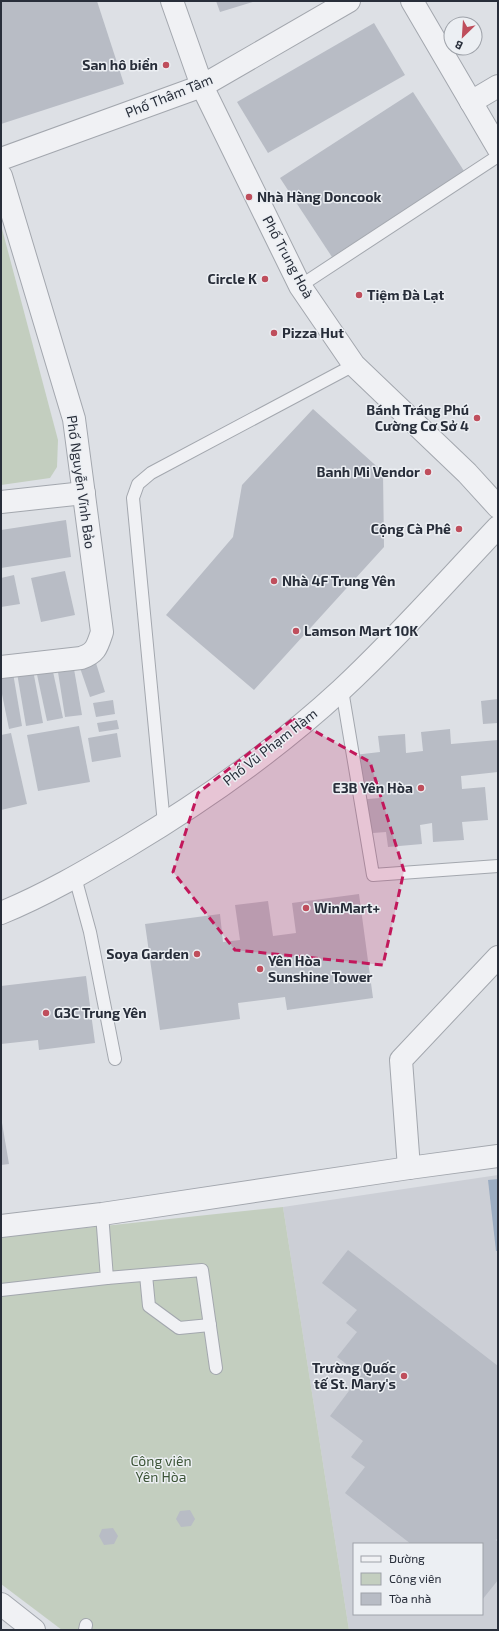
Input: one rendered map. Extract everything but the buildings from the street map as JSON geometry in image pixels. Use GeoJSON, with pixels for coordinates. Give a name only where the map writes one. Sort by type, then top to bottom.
{"type":"FeatureCollection","features":[{"type":"Feature","properties":{"kind":"street","name":"Phố Trung Hoà"},"geometry":{"type":"LineString","coordinates":[[172,1],[202,86],[300,286],[354,365],[467,473],[498,507]]}},
{"type":"Feature","properties":{"kind":"street","name":"Phố Thâm Tâm"},"geometry":{"type":"LineString","coordinates":[[1,159],[202,86],[349,1]]}},
{"type":"Feature","properties":{"kind":"street"},"geometry":{"type":"LineString","coordinates":[[412,1],[498,148]]}},
{"type":"Feature","properties":{"kind":"street"},"geometry":{"type":"LineString","coordinates":[[471,102],[498,86]]}},
{"type":"Feature","properties":{"kind":"street","name":"Phố Nguyễn Vĩnh Bảo"},"geometry":{"type":"LineString","coordinates":[[1,176],[74,419],[102,632],[98,646],[91,654],[81,658],[1,667]]}},
{"type":"Feature","properties":{"kind":"street"},"geometry":{"type":"LineString","coordinates":[[1,502],[84,492]]}},
{"type":"Feature","properties":{"kind":"street","name":"Phố Vũ Phạm Hàm"},"geometry":{"type":"LineString","coordinates":[[1,913],[40,896],[75,878],[164,824],[282,742],[342,690],[394,638],[498,527]]}},
{"type":"Feature","properties":{"kind":"street"},"geometry":{"type":"LineString","coordinates":[[409,1168],[401,1060],[498,957]]}},
{"type":"Feature","properties":{"kind":"street"},"geometry":{"type":"LineString","coordinates":[[1,1226],[102,1214],[496,1155]]}},
{"type":"Feature","properties":{"kind":"street"},"geometry":{"type":"LineString","coordinates":[[1,1604],[34,1630]]}},
{"type":"Feature","properties":{"kind":"lane"},"geometry":{"type":"LineString","coordinates":[[300,286],[498,156]]}},
{"type":"Feature","properties":{"kind":"lane"},"geometry":{"type":"LineString","coordinates":[[164,824],[133,498],[138,484],[151,473],[354,365]]}},
{"type":"Feature","properties":{"kind":"lane"},"geometry":{"type":"LineString","coordinates":[[342,690],[373,875],[498,866]]}},
{"type":"Feature","properties":{"kind":"lane"},"geometry":{"type":"LineString","coordinates":[[75,878],[90,932],[115,1059]]}},
{"type":"Feature","properties":{"kind":"lane"},"geometry":{"type":"LineString","coordinates":[[102,1214],[107,1278]]}},
{"type":"Feature","properties":{"kind":"lane"},"geometry":{"type":"LineString","coordinates":[[1,1290],[107,1278],[202,1270],[216,1368]]}},
{"type":"Feature","properties":{"kind":"lane"},"geometry":{"type":"LineString","coordinates":[[146,1275],[149,1306],[179,1328],[210,1325]]}},
{"type":"Feature","properties":{"kind":"highlighted area"},"geometry":{"type":"Polygon","coordinates":[[[293,719],[370,762],[404,871],[383,965],[235,950],[173,872],[198,793],[293,719]]]}},
{"type":"Feature","properties":{"kind":"shaded area","name":"Trường Quốc tế St. Mary's"},"geometry":{"type":"Polygon","coordinates":[[[498,1175],[498,1630],[349,1630],[283,1207],[498,1175]]]}},
{"type":"Feature","properties":{"kind":"green space"},"geometry":{"type":"Polygon","coordinates":[[[1,225],[58,440],[57,467],[50,478],[1,485],[1,225]]]}},
{"type":"Feature","properties":{"kind":"green space","name":"Công viên Yên Hòa"},"geometry":{"type":"Polygon","coordinates":[[[283,1207],[349,1630],[62,1630],[1,1584],[1,1237],[283,1207]]]}},
{"type":"Feature","properties":{"kind":"water"},"geometry":{"type":"Polygon","coordinates":[[[498,1179],[498,1251],[496,1251],[488,1180],[498,1179]]]}},
{"type":"Feature","properties":{"kind":"place","name":"San hô biển"},"geometry":{"type":"Point","coordinates":[166,65]}},
{"type":"Feature","properties":{"kind":"place","name":"Nhà Hàng Doncook"},"geometry":{"type":"Point","coordinates":[249,197]}},
{"type":"Feature","properties":{"kind":"place","name":"Circle K"},"geometry":{"type":"Point","coordinates":[265,279]}},
{"type":"Feature","properties":{"kind":"place","name":"Tiệm Đà Lạt"},"geometry":{"type":"Point","coordinates":[359,295]}},
{"type":"Feature","properties":{"kind":"place","name":"Pizza Hut"},"geometry":{"type":"Point","coordinates":[274,333]}},
{"type":"Feature","properties":{"kind":"place","name":"Bánh Tráng Phú Cường Cơ Sở 4"},"geometry":{"type":"Point","coordinates":[477,418]}},
{"type":"Feature","properties":{"kind":"place","name":"Banh Mi Vendor"},"geometry":{"type":"Point","coordinates":[428,472]}},
{"type":"Feature","properties":{"kind":"place","name":"Cộng Cà Phê"},"geometry":{"type":"Point","coordinates":[459,529]}},
{"type":"Feature","properties":{"kind":"place","name":"Nhà 4F Trung Yên"},"geometry":{"type":"Point","coordinates":[274,581]}},
{"type":"Feature","properties":{"kind":"place","name":"Lamson Mart 10K"},"geometry":{"type":"Point","coordinates":[296,631]}},
{"type":"Feature","properties":{"kind":"place","name":"E3B Yên Hòa"},"geometry":{"type":"Point","coordinates":[421,788]}},
{"type":"Feature","properties":{"kind":"place","name":"WinMart+"},"geometry":{"type":"Point","coordinates":[306,908]}},
{"type":"Feature","properties":{"kind":"place","name":"Soya Garden"},"geometry":{"type":"Point","coordinates":[197,954]}},
{"type":"Feature","properties":{"kind":"place","name":"Yên Hòa Sunshine Tower"},"geometry":{"type":"Point","coordinates":[260,969]}},
{"type":"Feature","properties":{"kind":"place","name":"G3C Trung Yên"},"geometry":{"type":"Point","coordinates":[46,1013]}},
{"type":"Feature","properties":{"kind":"place","name":"Trường Quốc tế St. Mary's"},"geometry":{"type":"Point","coordinates":[404,1376]}}]}
